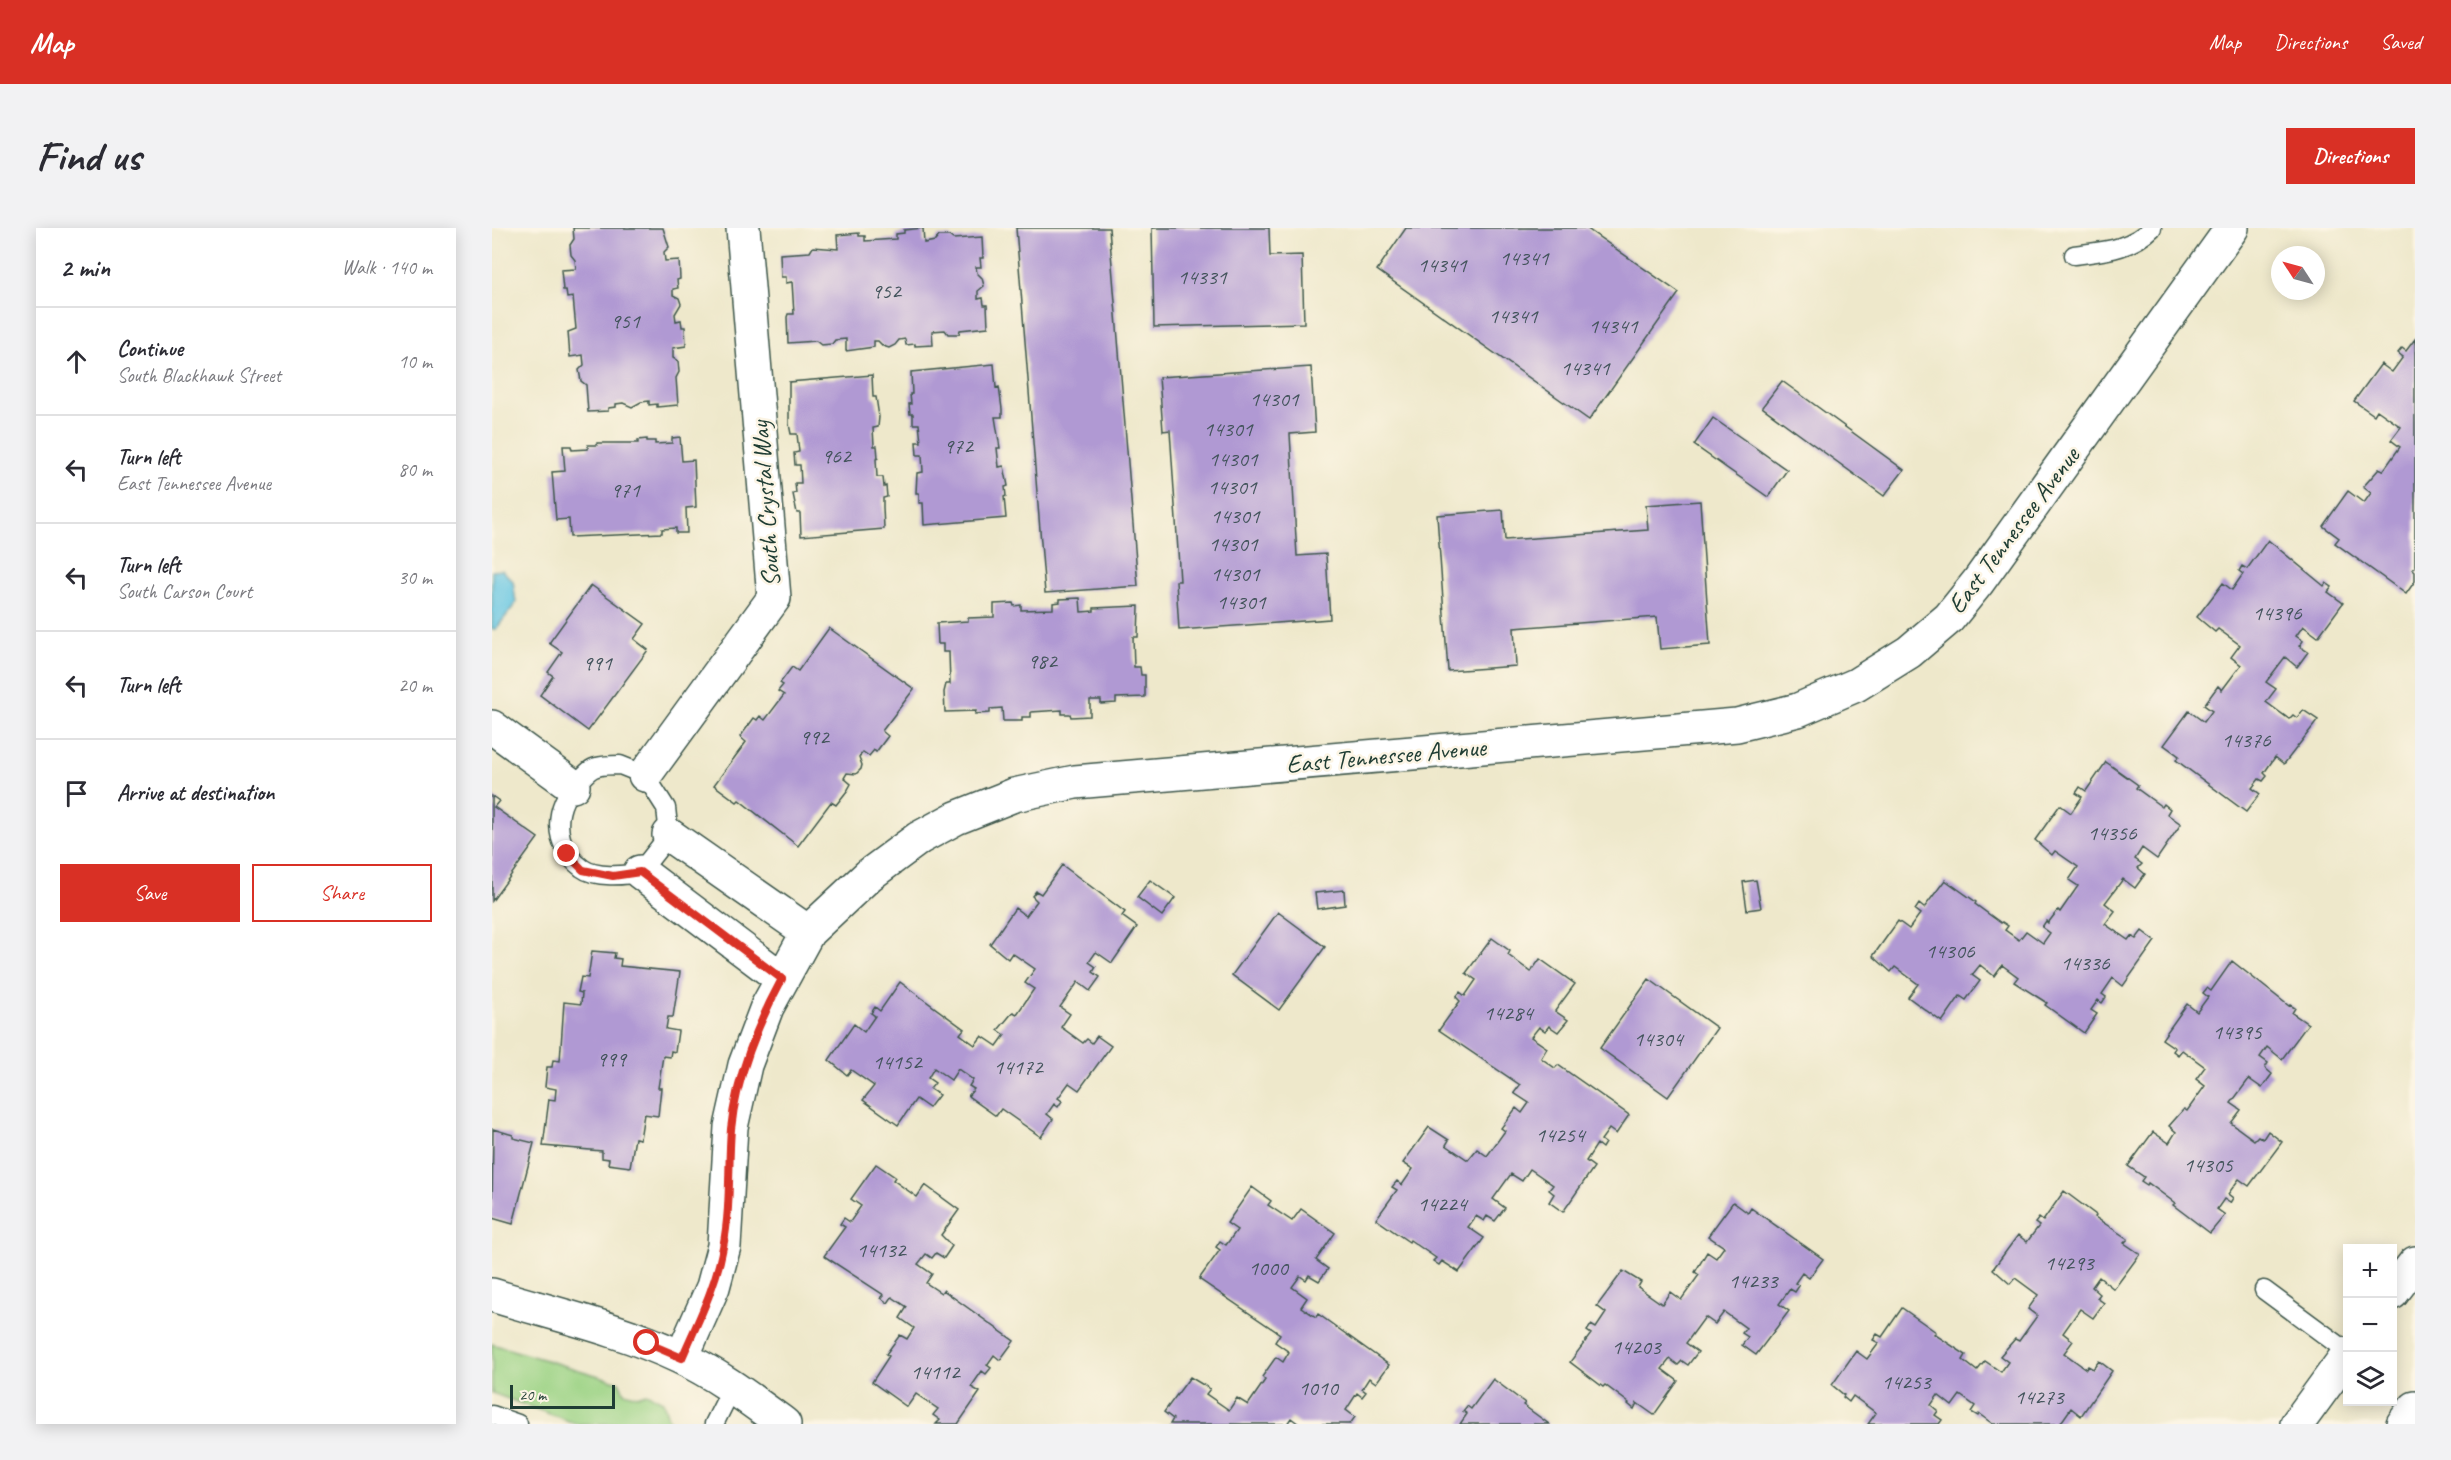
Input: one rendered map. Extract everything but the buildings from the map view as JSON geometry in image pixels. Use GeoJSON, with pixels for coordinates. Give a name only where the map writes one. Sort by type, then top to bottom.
{"type":"FeatureCollection","features":[{"type":"Feature","properties":{"kind":"street","name":"South Crystal Way"},"geometry":{"type":"LineString","coordinates":[[645,775],[774,597],[746,228]]}},
{"type":"Feature","properties":{"kind":"street","name":"East Tennessee Avenue"},"geometry":{"type":"LineString","coordinates":[[682,1358],[713,1287],[724,1246],[731,1126],[745,1065],[767,1007],[808,932],[868,875],[919,838],[956,818],[1014,795],[1075,782],[1737,725],[1798,710],[1856,685],[1909,652],[1948,618],[1978,582],[2232,228]]}},
{"type":"Feature","properties":{"kind":"street"},"geometry":{"type":"LineString","coordinates":[[492,727],[573,786]]}},
{"type":"Feature","properties":{"kind":"street"},"geometry":{"type":"LineString","coordinates":[[669,835],[808,932]]}},
{"type":"Feature","properties":{"kind":"street"},"geometry":{"type":"LineString","coordinates":[[640,872],[782,979]]}},
{"type":"Feature","properties":{"kind":"street"},"geometry":{"type":"LineString","coordinates":[[2397,1286],[2415,1263]]}},
{"type":"Feature","properties":{"kind":"street"},"geometry":{"type":"LineString","coordinates":[[492,1295],[647,1343],[682,1358],[732,1388],[784,1424]]}},
{"type":"Feature","properties":{"kind":"street"},"geometry":{"type":"LineString","coordinates":[[2296,1424],[2343,1360]]}},
{"type":"Feature","properties":{"kind":"street"},"geometry":{"type":"LineString","coordinates":[[2403,1424],[2415,1408]]}},
{"type":"Feature","properties":{"kind":"lane"},"geometry":{"type":"LineString","coordinates":[[2074,255],[2118,249],[2136,242],[2152,228]]}},
{"type":"Feature","properties":{"kind":"lane"},"geometry":{"type":"LineString","coordinates":[[620,765],[645,775],[666,808],[669,835],[640,872],[613,876],[583,870],[567,854],[560,838],[558,817],[563,802],[573,786],[595,767],[620,765]]}},
{"type":"Feature","properties":{"kind":"lane"},"geometry":{"type":"LineString","coordinates":[[2264,1290],[2347,1352]]}},
{"type":"Feature","properties":{"kind":"lane"},"geometry":{"type":"LineString","coordinates":[[714,1424],[732,1388]]}},
{"type":"Feature","properties":{"kind":"lane"},"geometry":{"type":"LineString","coordinates":[[492,1415],[518,1424]]}},
{"type":"Feature","properties":{"kind":"green space"},"geometry":{"type":"Polygon","coordinates":[[[492,1344],[619,1382],[624,1392],[637,1396],[646,1393],[663,1401],[669,1421],[674,1423],[577,1424],[492,1393],[492,1344]]]}},
{"type":"Feature","properties":{"kind":"water"},"geometry":{"type":"Polygon","coordinates":[[[502,570],[513,581],[516,603],[496,629],[492,629],[492,571],[502,570]]]}},
{"type":"Feature","properties":{"kind":"route"},"geometry":{"type":"LineString","coordinates":[[567,854],[583,870],[613,876],[640,872],[782,979],[767,1007],[745,1065],[731,1126],[724,1246],[713,1287],[682,1358],[647,1343]]}}]}
